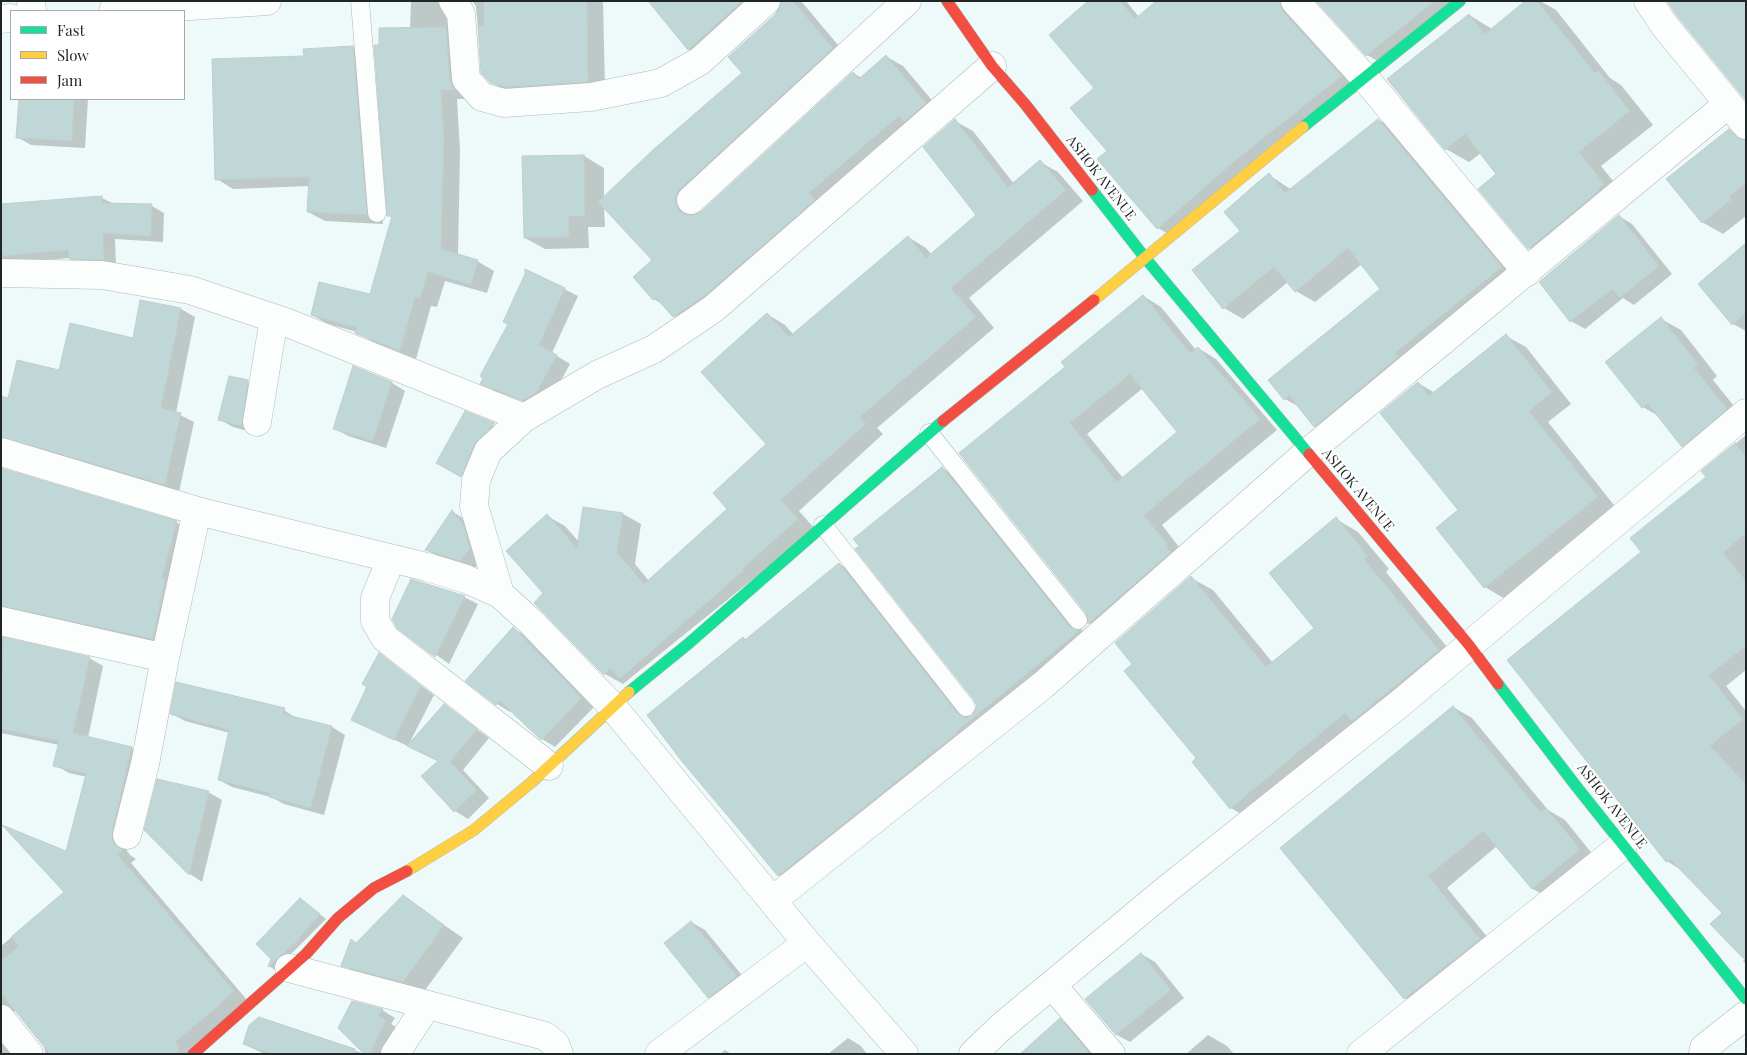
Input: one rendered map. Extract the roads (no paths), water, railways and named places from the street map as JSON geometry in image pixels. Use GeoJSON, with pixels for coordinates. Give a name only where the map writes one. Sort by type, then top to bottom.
{"type":"FeatureCollection","features":[{"type":"Feature","properties":{"kind":"street"},"geometry":{"type":"LineString","coordinates":[[128,10],[267,1]]}},
{"type":"Feature","properties":{"kind":"street"},"geometry":{"type":"LineString","coordinates":[[453,1],[461,14],[466,79],[482,97],[504,103],[591,98],[662,83],[700,61],[766,1]]}},
{"type":"Feature","properties":{"kind":"street"},"geometry":{"type":"LineString","coordinates":[[691,200],[907,1]]}},
{"type":"Feature","properties":{"kind":"street","name":"ASHOK AVENUE"},"geometry":{"type":"LineString","coordinates":[[947,1],[992,66],[1025,104],[1146,259],[1469,646],[1623,845],[1746,999]]}},
{"type":"Feature","properties":{"kind":"street"},"geometry":{"type":"LineString","coordinates":[[1295,1],[1364,77],[1527,272]]}},
{"type":"Feature","properties":{"kind":"street"},"geometry":{"type":"LineString","coordinates":[[193,1054],[306,954],[338,918],[374,888],[426,860],[474,830],[549,766],[612,706],[688,644],[929,433],[1146,259],[1247,171],[1460,1]]}},
{"type":"Feature","properties":{"kind":"street"},"geometry":{"type":"LineString","coordinates":[[1648,1],[1664,25],[1746,125]]}},
{"type":"Feature","properties":{"kind":"street"},"geometry":{"type":"LineString","coordinates":[[500,594],[474,506],[476,480],[488,451],[524,418],[597,375],[654,349],[713,309],[992,66]]}},
{"type":"Feature","properties":{"kind":"street"},"geometry":{"type":"LineString","coordinates":[[773,900],[1043,685],[1307,453],[1728,104]]}},
{"type":"Feature","properties":{"kind":"street"},"geometry":{"type":"LineString","coordinates":[[1,273],[102,275],[190,290],[274,318],[524,418]]}},
{"type":"Feature","properties":{"kind":"street"},"geometry":{"type":"LineString","coordinates":[[257,422],[274,318]]}},
{"type":"Feature","properties":{"kind":"street"},"geometry":{"type":"LineString","coordinates":[[973,1054],[1166,890],[1469,646],[1746,413]]}},
{"type":"Feature","properties":{"kind":"street"},"geometry":{"type":"LineString","coordinates":[[1,452],[197,511],[466,579],[500,594],[532,623],[612,706],[808,943],[904,1054]]}},
{"type":"Feature","properties":{"kind":"street"},"geometry":{"type":"LineString","coordinates":[[127,835],[145,764],[164,658],[197,511]]}},
{"type":"Feature","properties":{"kind":"street"},"geometry":{"type":"LineString","coordinates":[[391,559],[375,598],[375,621],[385,638],[549,766]]}},
{"type":"Feature","properties":{"kind":"street"},"geometry":{"type":"LineString","coordinates":[[1,621],[164,658]]}},
{"type":"Feature","properties":{"kind":"street"},"geometry":{"type":"LineString","coordinates":[[1361,1054],[1623,845]]}},
{"type":"Feature","properties":{"kind":"street"},"geometry":{"type":"LineString","coordinates":[[660,1054],[808,943]]}},
{"type":"Feature","properties":{"kind":"street"},"geometry":{"type":"LineString","coordinates":[[289,968],[545,1036],[555,1044],[559,1054]]}},
{"type":"Feature","properties":{"kind":"street"},"geometry":{"type":"LineString","coordinates":[[1052,985],[1111,1054]]}},
{"type":"Feature","properties":{"kind":"street"},"geometry":{"type":"LineString","coordinates":[[395,1054],[427,1005]]}},
{"type":"Feature","properties":{"kind":"street"},"geometry":{"type":"LineString","coordinates":[[1703,1054],[1704,1048],[1746,1015]]}},
{"type":"Feature","properties":{"kind":"street"},"geometry":{"type":"LineString","coordinates":[[1,1019],[29,1054]]}},
{"type":"Feature","properties":{"kind":"lane"},"geometry":{"type":"LineString","coordinates":[[360,1],[377,213]]}},
{"type":"Feature","properties":{"kind":"lane"},"geometry":{"type":"LineString","coordinates":[[929,433],[1078,620]]}},
{"type":"Feature","properties":{"kind":"lane"},"geometry":{"type":"LineString","coordinates":[[823,525],[966,707]]}}]}
